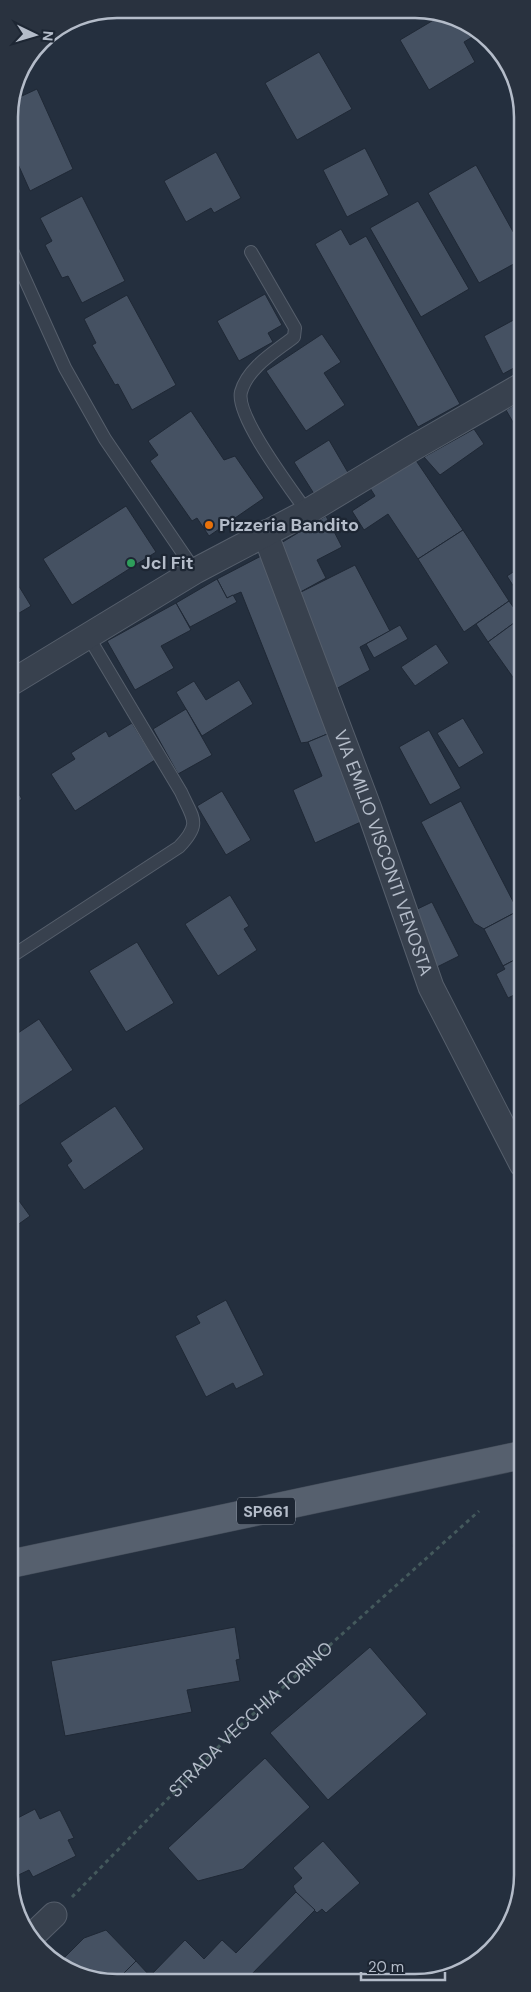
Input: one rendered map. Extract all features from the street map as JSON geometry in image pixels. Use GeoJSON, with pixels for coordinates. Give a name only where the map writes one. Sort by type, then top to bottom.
{"type":"FeatureCollection","features":[{"type":"Feature","properties":{"kind":"main road","name":"SP661"},"geometry":{"type":"LineString","coordinates":[[18,1562],[513,1454]]}},
{"type":"Feature","properties":{"kind":"street"},"geometry":{"type":"LineString","coordinates":[[18,679],[195,571],[307,512],[514,390]]}},
{"type":"Feature","properties":{"kind":"street","name":"VIA EMILIO VISCONTI VENOSTA"},"geometry":{"type":"LineString","coordinates":[[265,533],[369,809],[432,987],[513,1147]]}},
{"type":"Feature","properties":{"kind":"street"},"geometry":{"type":"LineString","coordinates":[[36,1932],[54,1915]]}},
{"type":"Feature","properties":{"kind":"lane"},"geometry":{"type":"LineString","coordinates":[[251,252],[295,328],[294,337],[257,366],[241,392],[241,404],[248,423],[307,512]]}},
{"type":"Feature","properties":{"kind":"lane"},"geometry":{"type":"LineString","coordinates":[[18,264],[65,368],[105,439],[195,571]]}},
{"type":"Feature","properties":{"kind":"lane"},"geometry":{"type":"LineString","coordinates":[[18,952],[180,847],[192,834],[194,826],[193,818],[181,792],[88,636]]}},
{"type":"Feature","properties":{"kind":"path","name":"STRADA VECCHIA TORINO"},"geometry":{"type":"LineString","coordinates":[[54,1915],[232,1733],[479,1511]]}},
{"type":"Feature","properties":{"kind":"building"},"geometry":{"type":"Polygon","coordinates":[[[435,19],[458,28],[473,37],[464,42],[475,62],[429,90],[400,40],[435,19]]]}},
{"type":"Feature","properties":{"kind":"building"},"geometry":{"type":"Polygon","coordinates":[[[319,52],[352,109],[297,140],[265,83],[319,52]]]}},
{"type":"Feature","properties":{"kind":"building"},"geometry":{"type":"Polygon","coordinates":[[[37,89],[73,169],[30,191],[18,164],[20,97],[37,89]]]}},
{"type":"Feature","properties":{"kind":"building"},"geometry":{"type":"Polygon","coordinates":[[[365,148],[389,195],[347,217],[323,170],[365,148]]]}},
{"type":"Feature","properties":{"kind":"building"},"geometry":{"type":"Polygon","coordinates":[[[216,152],[241,198],[214,213],[211,208],[186,222],[164,181],[216,152]]]}},
{"type":"Feature","properties":{"kind":"building"},"geometry":{"type":"Polygon","coordinates":[[[476,165],[514,233],[514,264],[479,283],[428,193],[476,165]]]}},
{"type":"Feature","properties":{"kind":"building"},"geometry":{"type":"Polygon","coordinates":[[[82,196],[125,281],[82,303],[68,276],[62,278],[45,245],[52,241],[40,218],[82,196]]]}},
{"type":"Feature","properties":{"kind":"building"},"geometry":{"type":"Polygon","coordinates":[[[418,201],[469,289],[421,317],[370,228],[418,201]]]}},
{"type":"Feature","properties":{"kind":"building"},"geometry":{"type":"Polygon","coordinates":[[[341,229],[350,245],[366,236],[460,404],[418,427],[315,244],[341,229]]]}},
{"type":"Feature","properties":{"kind":"building"},"geometry":{"type":"Polygon","coordinates":[[[265,294],[282,325],[268,333],[273,342],[239,361],[217,321],[265,294]]]}},
{"type":"Feature","properties":{"kind":"building"},"geometry":{"type":"Polygon","coordinates":[[[127,295],[176,385],[132,410],[118,384],[115,385],[92,345],[96,343],[84,319],[127,295]]]}},
{"type":"Feature","properties":{"kind":"building"},"geometry":{"type":"Polygon","coordinates":[[[514,320],[514,368],[503,374],[484,336],[514,320]]]}},
{"type":"Feature","properties":{"kind":"building"},"geometry":{"type":"Polygon","coordinates":[[[322,334],[341,362],[324,373],[345,405],[306,431],[266,371],[322,334]]]}},
{"type":"Feature","properties":{"kind":"building"},"geometry":{"type":"Polygon","coordinates":[[[514,405],[514,424],[506,410],[514,405]]]}},
{"type":"Feature","properties":{"kind":"building"},"geometry":{"type":"Polygon","coordinates":[[[191,411],[224,460],[235,456],[264,498],[209,536],[197,518],[192,521],[150,461],[158,455],[148,441],[191,411]]]}},
{"type":"Feature","properties":{"kind":"building"},"geometry":{"type":"Polygon","coordinates":[[[474,429],[484,444],[440,475],[424,457],[474,429]]]}},
{"type":"Feature","properties":{"kind":"building"},"geometry":{"type":"Polygon","coordinates":[[[329,440],[350,476],[316,497],[294,462],[329,440]]]}},
{"type":"Feature","properties":{"kind":"building"},"geometry":{"type":"Polygon","coordinates":[[[415,459],[463,530],[418,559],[388,514],[364,530],[352,511],[375,496],[370,488],[415,459]]]}},
{"type":"Feature","properties":{"kind":"building"},"geometry":{"type":"Polygon","coordinates":[[[126,506],[156,552],[72,605],[43,559],[126,506]]]}},
{"type":"Feature","properties":{"kind":"building"},"geometry":{"type":"Polygon","coordinates":[[[326,516],[342,547],[317,560],[326,578],[295,595],[276,546],[326,516]]]}},
{"type":"Feature","properties":{"kind":"building"},"geometry":{"type":"Polygon","coordinates":[[[463,530],[509,601],[464,632],[418,559],[463,530]]]}},
{"type":"Feature","properties":{"kind":"building"},"geometry":{"type":"Polygon","coordinates":[[[263,555],[332,732],[308,742],[301,743],[241,592],[227,598],[217,579],[263,555]]]}},
{"type":"Feature","properties":{"kind":"building"},"geometry":{"type":"Polygon","coordinates":[[[355,565],[390,631],[360,647],[370,670],[334,690],[295,595],[355,565]]]}},
{"type":"Feature","properties":{"kind":"building"},"geometry":{"type":"Polygon","coordinates":[[[514,572],[514,587],[507,576],[514,572]]]}},
{"type":"Feature","properties":{"kind":"building"},"geometry":{"type":"Polygon","coordinates":[[[217,579],[227,598],[233,595],[237,602],[190,627],[176,603],[217,579]]]}},
{"type":"Feature","properties":{"kind":"building"},"geometry":{"type":"Polygon","coordinates":[[[18,585],[31,606],[18,614],[18,585]]]}},
{"type":"Feature","properties":{"kind":"building"},"geometry":{"type":"Polygon","coordinates":[[[509,601],[514,608],[514,623],[488,642],[476,624],[509,601]]]}},
{"type":"Feature","properties":{"kind":"building"},"geometry":{"type":"Polygon","coordinates":[[[176,603],[191,630],[161,646],[174,668],[135,690],[107,641],[176,603]]]}},
{"type":"Feature","properties":{"kind":"building"},"geometry":{"type":"Polygon","coordinates":[[[514,623],[514,678],[488,642],[514,623]]]}},
{"type":"Feature","properties":{"kind":"building"},"geometry":{"type":"Polygon","coordinates":[[[400,625],[408,639],[374,658],[366,644],[400,625]]]}},
{"type":"Feature","properties":{"kind":"building"},"geometry":{"type":"Polygon","coordinates":[[[436,644],[449,663],[415,686],[401,667],[436,644]]]}},
{"type":"Feature","properties":{"kind":"building"},"geometry":{"type":"Polygon","coordinates":[[[239,680],[253,704],[202,736],[176,692],[194,681],[206,700],[239,680]]]}},
{"type":"Feature","properties":{"kind":"building"},"geometry":{"type":"Polygon","coordinates":[[[186,709],[212,755],[178,774],[153,729],[186,709]]]}},
{"type":"Feature","properties":{"kind":"building"},"geometry":{"type":"Polygon","coordinates":[[[463,718],[484,753],[459,768],[437,733],[463,718]]]}},
{"type":"Feature","properties":{"kind":"building"},"geometry":{"type":"Polygon","coordinates":[[[132,723],[155,760],[75,811],[51,774],[75,759],[71,753],[106,731],[109,737],[132,723]]]}},
{"type":"Feature","properties":{"kind":"building"},"geometry":{"type":"Polygon","coordinates":[[[429,730],[461,788],[430,805],[399,747],[429,730]]]}},
{"type":"Feature","properties":{"kind":"building"},"geometry":{"type":"Polygon","coordinates":[[[332,732],[363,821],[315,843],[293,790],[322,776],[308,742],[332,732]]]}},
{"type":"Feature","properties":{"kind":"building"},"geometry":{"type":"Polygon","coordinates":[[[222,791],[251,840],[226,855],[197,806],[222,791]]]}},
{"type":"Feature","properties":{"kind":"building"},"geometry":{"type":"Polygon","coordinates":[[[18,793],[22,799],[18,802],[18,793]]]}},
{"type":"Feature","properties":{"kind":"building"},"geometry":{"type":"Polygon","coordinates":[[[461,801],[514,902],[514,913],[484,929],[474,923],[421,822],[461,801]]]}},
{"type":"Feature","properties":{"kind":"building"},"geometry":{"type":"Polygon","coordinates":[[[230,895],[249,926],[244,929],[257,950],[218,976],[185,924],[230,895]]]}},
{"type":"Feature","properties":{"kind":"building"},"geometry":{"type":"Polygon","coordinates":[[[432,902],[459,956],[435,968],[409,913],[432,902]]]}},
{"type":"Feature","properties":{"kind":"building"},"geometry":{"type":"Polygon","coordinates":[[[514,913],[514,960],[503,966],[484,929],[514,913]]]}},
{"type":"Feature","properties":{"kind":"building"},"geometry":{"type":"Polygon","coordinates":[[[137,942],[174,1003],[126,1032],[89,971],[137,942]]]}},
{"type":"Feature","properties":{"kind":"building"},"geometry":{"type":"Polygon","coordinates":[[[514,960],[514,995],[508,998],[496,974],[505,969],[503,966],[514,960]]]}},
{"type":"Feature","properties":{"kind":"building"},"geometry":{"type":"Polygon","coordinates":[[[39,1019],[73,1070],[18,1107],[18,1033],[39,1019]]]}},
{"type":"Feature","properties":{"kind":"building"},"geometry":{"type":"Polygon","coordinates":[[[115,1106],[144,1149],[84,1190],[67,1165],[72,1161],[60,1143],[115,1106]]]}},
{"type":"Feature","properties":{"kind":"building"},"geometry":{"type":"Polygon","coordinates":[[[18,1199],[30,1216],[18,1225],[18,1199]]]}},
{"type":"Feature","properties":{"kind":"building"},"geometry":{"type":"Polygon","coordinates":[[[226,1300],[264,1375],[236,1389],[233,1383],[206,1397],[175,1336],[200,1323],[196,1316],[226,1300]]]}},
{"type":"Feature","properties":{"kind":"building"},"geometry":{"type":"Polygon","coordinates":[[[235,1627],[240,1659],[236,1660],[240,1681],[187,1690],[192,1712],[65,1736],[51,1661],[235,1627]]]}},
{"type":"Feature","properties":{"kind":"building"},"geometry":{"type":"Polygon","coordinates":[[[370,1647],[427,1714],[328,1800],[270,1733],[370,1647]]]}},
{"type":"Feature","properties":{"kind":"building"},"geometry":{"type":"Polygon","coordinates":[[[265,1758],[310,1807],[243,1869],[198,1881],[168,1848],[265,1758]]]}},
{"type":"Feature","properties":{"kind":"building"},"geometry":{"type":"Polygon","coordinates":[[[35,1809],[40,1819],[60,1810],[74,1838],[68,1840],[76,1856],[33,1877],[29,1870],[18,1875],[18,1818],[35,1809]]]}},
{"type":"Feature","properties":{"kind":"building"},"geometry":{"type":"Polygon","coordinates":[[[323,1841],[360,1883],[326,1913],[322,1909],[317,1913],[296,1892],[293,1886],[302,1878],[293,1868],[323,1841]]]}},
{"type":"Feature","properties":{"kind":"building"},"geometry":{"type":"Polygon","coordinates":[[[296,1892],[315,1910],[252,1974],[152,1974],[185,1940],[204,1959],[222,1940],[236,1953],[296,1892]]]}},
{"type":"Feature","properties":{"kind":"building"},"geometry":{"type":"Polygon","coordinates":[[[106,1930],[136,1961],[123,1974],[110,1974],[97,1973],[79,1967],[63,1959],[84,1938],[106,1930]]]}},
{"type":"Feature","properties":{"kind":"building"},"geometry":{"type":"Polygon","coordinates":[[[136,1961],[148,1974],[123,1974],[136,1961]]]}},
{"type":"Feature","properties":{"kind":"place","name":"Pizzeria Bandito"},"geometry":{"type":"Point","coordinates":[209,525]}},
{"type":"Feature","properties":{"kind":"place","name":"Jcl Fit"},"geometry":{"type":"Point","coordinates":[131,563]}}]}
